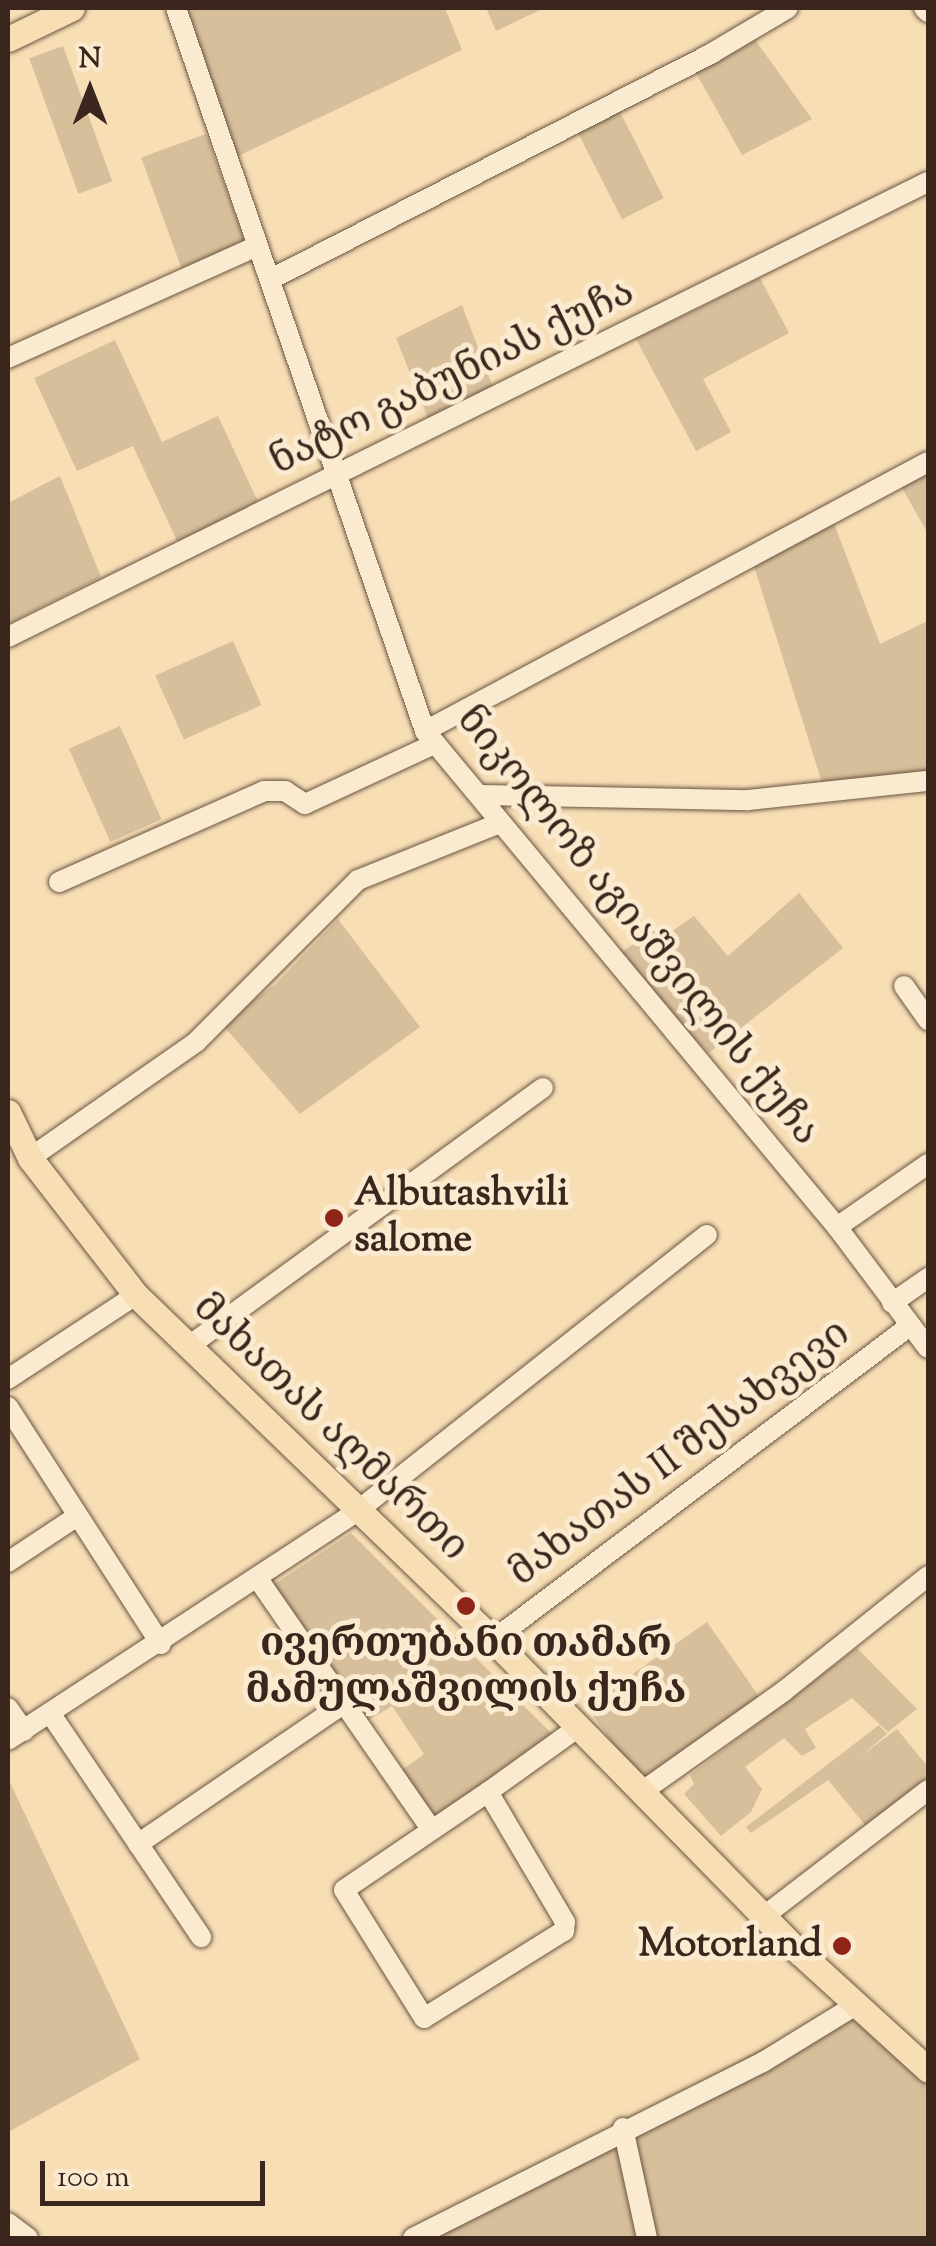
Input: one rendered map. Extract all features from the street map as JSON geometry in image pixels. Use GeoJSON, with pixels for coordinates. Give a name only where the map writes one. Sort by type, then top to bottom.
{"type":"FeatureCollection","features":[{"type":"Feature","properties":{"kind":"main road"},"geometry":{"type":"LineString","coordinates":[[8,39],[72,8]]}},
{"type":"Feature","properties":{"kind":"main road","name":"მახათას აღმართი"},"geometry":{"type":"LineString","coordinates":[[8,1112],[30,1158],[136,1296],[356,1512],[494,1640],[764,1916],[856,2004],[923,2057]]}},
{"type":"Feature","properties":{"kind":"street","name":"ნიკოლოზ აგიაშვილის ქუჩა"},"geometry":{"type":"LineString","coordinates":[[176,8],[429,737],[838,1227],[928,1348]]}},
{"type":"Feature","properties":{"kind":"street"},"geometry":{"type":"LineString","coordinates":[[271,278],[712,54],[788,8]]}},
{"type":"Feature","properties":{"kind":"street","name":"ნატო გაბუნიას ქუჩა"},"geometry":{"type":"LineString","coordinates":[[8,636],[928,182]]}},
{"type":"Feature","properties":{"kind":"street"},"geometry":{"type":"LineString","coordinates":[[8,358],[257,246]]}},
{"type":"Feature","properties":{"kind":"street"},"geometry":{"type":"LineString","coordinates":[[59,882],[264,791],[285,790],[305,804],[928,462]]}},
{"type":"Feature","properties":{"kind":"street"},"geometry":{"type":"LineString","coordinates":[[480,795],[749,800],[928,781]]}},
{"type":"Feature","properties":{"kind":"street"},"geometry":{"type":"LineString","coordinates":[[30,1158],[196,1042],[358,880],[500,823]]}},
{"type":"Feature","properties":{"kind":"street"},"geometry":{"type":"LineString","coordinates":[[904,986],[928,1020]]}},
{"type":"Feature","properties":{"kind":"street"},"geometry":{"type":"LineString","coordinates":[[188,1346],[543,1088]]}},
{"type":"Feature","properties":{"kind":"street"},"geometry":{"type":"LineString","coordinates":[[838,1227],[928,1164]]}},
{"type":"Feature","properties":{"kind":"street"},"geometry":{"type":"LineString","coordinates":[[8,1708],[16,1736],[258,1580],[356,1512],[708,1236]]}},
{"type":"Feature","properties":{"kind":"street"},"geometry":{"type":"LineString","coordinates":[[892,1303],[928,1278]]}},
{"type":"Feature","properties":{"kind":"street"},"geometry":{"type":"LineString","coordinates":[[8,1379],[136,1296]]}},
{"type":"Feature","properties":{"kind":"street","name":"მახათას II შესახვევი"},"geometry":{"type":"LineString","coordinates":[[494,1640],[911,1326]]}},
{"type":"Feature","properties":{"kind":"street"},"geometry":{"type":"LineString","coordinates":[[8,1408],[160,1644]]}},
{"type":"Feature","properties":{"kind":"street"},"geometry":{"type":"LineString","coordinates":[[8,1562],[76,1517]]}},
{"type":"Feature","properties":{"kind":"street"},"geometry":{"type":"LineString","coordinates":[[643,1791],[784,1691],[928,1576]]}},
{"type":"Feature","properties":{"kind":"street"},"geometry":{"type":"LineString","coordinates":[[258,1580],[430,1828]]}},
{"type":"Feature","properties":{"kind":"street"},"geometry":{"type":"LineString","coordinates":[[138,1844],[346,1702]]}},
{"type":"Feature","properties":{"kind":"street"},"geometry":{"type":"LineString","coordinates":[[52,1716],[201,1937]]}},
{"type":"Feature","properties":{"kind":"street"},"geometry":{"type":"LineString","coordinates":[[488,1792],[565,1922],[564,1930],[424,2018],[344,1890],[580,1726]]}},
{"type":"Feature","properties":{"kind":"street"},"geometry":{"type":"LineString","coordinates":[[764,1916],[928,1790]]}},
{"type":"Feature","properties":{"kind":"street"},"geometry":{"type":"LineString","coordinates":[[413,2238],[623,2128],[763,2062],[856,2004]]}},
{"type":"Feature","properties":{"kind":"street"},"geometry":{"type":"LineString","coordinates":[[623,2128],[647,2238]]}},
{"type":"Feature","properties":{"kind":"street"},"geometry":{"type":"LineString","coordinates":[[8,2223],[28,2238]]}},
{"type":"Feature","properties":{"kind":"shaded area"},"geometry":{"type":"Polygon","coordinates":[[[182,8],[445,8],[462,50],[234,158],[182,8]]]}},
{"type":"Feature","properties":{"kind":"shaded area"},"geometry":{"type":"Polygon","coordinates":[[[486,8],[544,8],[496,31],[486,8]]]}},
{"type":"Feature","properties":{"kind":"shaded area"},"geometry":{"type":"Polygon","coordinates":[[[753,37],[812,119],[742,155],[695,71],[753,37]]]}},
{"type":"Feature","properties":{"kind":"shaded area"},"geometry":{"type":"Polygon","coordinates":[[[63,46],[112,181],[78,194],[29,58],[63,46]]]}},
{"type":"Feature","properties":{"kind":"shaded area"},"geometry":{"type":"Polygon","coordinates":[[[618,108],[664,198],[622,219],[576,129],[618,108]]]}},
{"type":"Feature","properties":{"kind":"shaded area"},"geometry":{"type":"Polygon","coordinates":[[[206,134],[246,244],[181,268],[141,158],[206,134]]]}},
{"type":"Feature","properties":{"kind":"shaded area"},"geometry":{"type":"Polygon","coordinates":[[[760,278],[789,333],[703,379],[731,432],[696,451],[636,339],[760,278]]]}},
{"type":"Feature","properties":{"kind":"shaded area"},"geometry":{"type":"Polygon","coordinates":[[[462,305],[495,393],[431,426],[396,338],[462,305]]]}},
{"type":"Feature","properties":{"kind":"shaded area"},"geometry":{"type":"Polygon","coordinates":[[[115,340],[162,442],[218,416],[259,504],[177,541],[133,446],[77,471],[34,378],[115,340]]]}},
{"type":"Feature","properties":{"kind":"shaded area"},"geometry":{"type":"Polygon","coordinates":[[[928,469],[928,534],[901,486],[928,469]]]}},
{"type":"Feature","properties":{"kind":"shaded area"},"geometry":{"type":"Polygon","coordinates":[[[60,476],[101,577],[8,624],[8,503],[60,476]]]}},
{"type":"Feature","properties":{"kind":"shaded area"},"geometry":{"type":"Polygon","coordinates":[[[833,521],[880,644],[928,621],[928,777],[824,789],[753,563],[833,521]]]}},
{"type":"Feature","properties":{"kind":"shaded area"},"geometry":{"type":"Polygon","coordinates":[[[233,641],[261,705],[184,740],[155,676],[233,641]]]}},
{"type":"Feature","properties":{"kind":"shaded area"},"geometry":{"type":"Polygon","coordinates":[[[120,726],[161,819],[110,842],[69,749],[120,726]]]}},
{"type":"Feature","properties":{"kind":"shaded area"},"geometry":{"type":"Polygon","coordinates":[[[799,893],[843,948],[709,1053],[614,958],[658,926],[665,936],[694,916],[728,956],[799,893]]]}},
{"type":"Feature","properties":{"kind":"shaded area"},"geometry":{"type":"Polygon","coordinates":[[[338,919],[420,1027],[300,1114],[221,1023],[276,984],[338,919]]]}},
{"type":"Feature","properties":{"kind":"shaded area"},"geometry":{"type":"Polygon","coordinates":[[[351,1533],[554,1736],[434,1819],[398,1773],[424,1754],[392,1706],[364,1723],[273,1585],[351,1533]]]}},
{"type":"Feature","properties":{"kind":"shaded area"},"geometry":{"type":"Polygon","coordinates":[[[707,1622],[760,1698],[640,1782],[587,1706],[707,1622]]]}},
{"type":"Feature","properties":{"kind":"shaded area"},"geometry":{"type":"Polygon","coordinates":[[[857,1648],[917,1709],[888,1732],[852,1698],[805,1729],[816,1748],[802,1756],[784,1738],[745,1767],[762,1789],[751,1812],[721,1836],[684,1794],[694,1784],[690,1775],[857,1648]]]}},
{"type":"Feature","properties":{"kind":"shaded area"},"geometry":{"type":"Polygon","coordinates":[[[879,1725],[887,1734],[858,1758],[897,1729],[928,1767],[928,1777],[866,1826],[828,1780],[751,1833],[746,1827],[879,1725]]]}},
{"type":"Feature","properties":{"kind":"shaded area"},"geometry":{"type":"Polygon","coordinates":[[[8,1778],[140,2059],[8,2132],[8,1778]]]}},
{"type":"Feature","properties":{"kind":"shaded area"},"geometry":{"type":"Polygon","coordinates":[[[849,2002],[928,2085],[928,2238],[410,2238],[849,2002]]]}},
{"type":"Feature","properties":{"kind":"place","name":"Albutashvili salome"},"geometry":{"type":"Point","coordinates":[334,1218]}},
{"type":"Feature","properties":{"kind":"place","name":"ივერთუბანი თამარ მამულაშვილის ქუჩა"},"geometry":{"type":"Point","coordinates":[466,1606]}},
{"type":"Feature","properties":{"kind":"place","name":"Motorland"},"geometry":{"type":"Point","coordinates":[842,1946]}}]}
